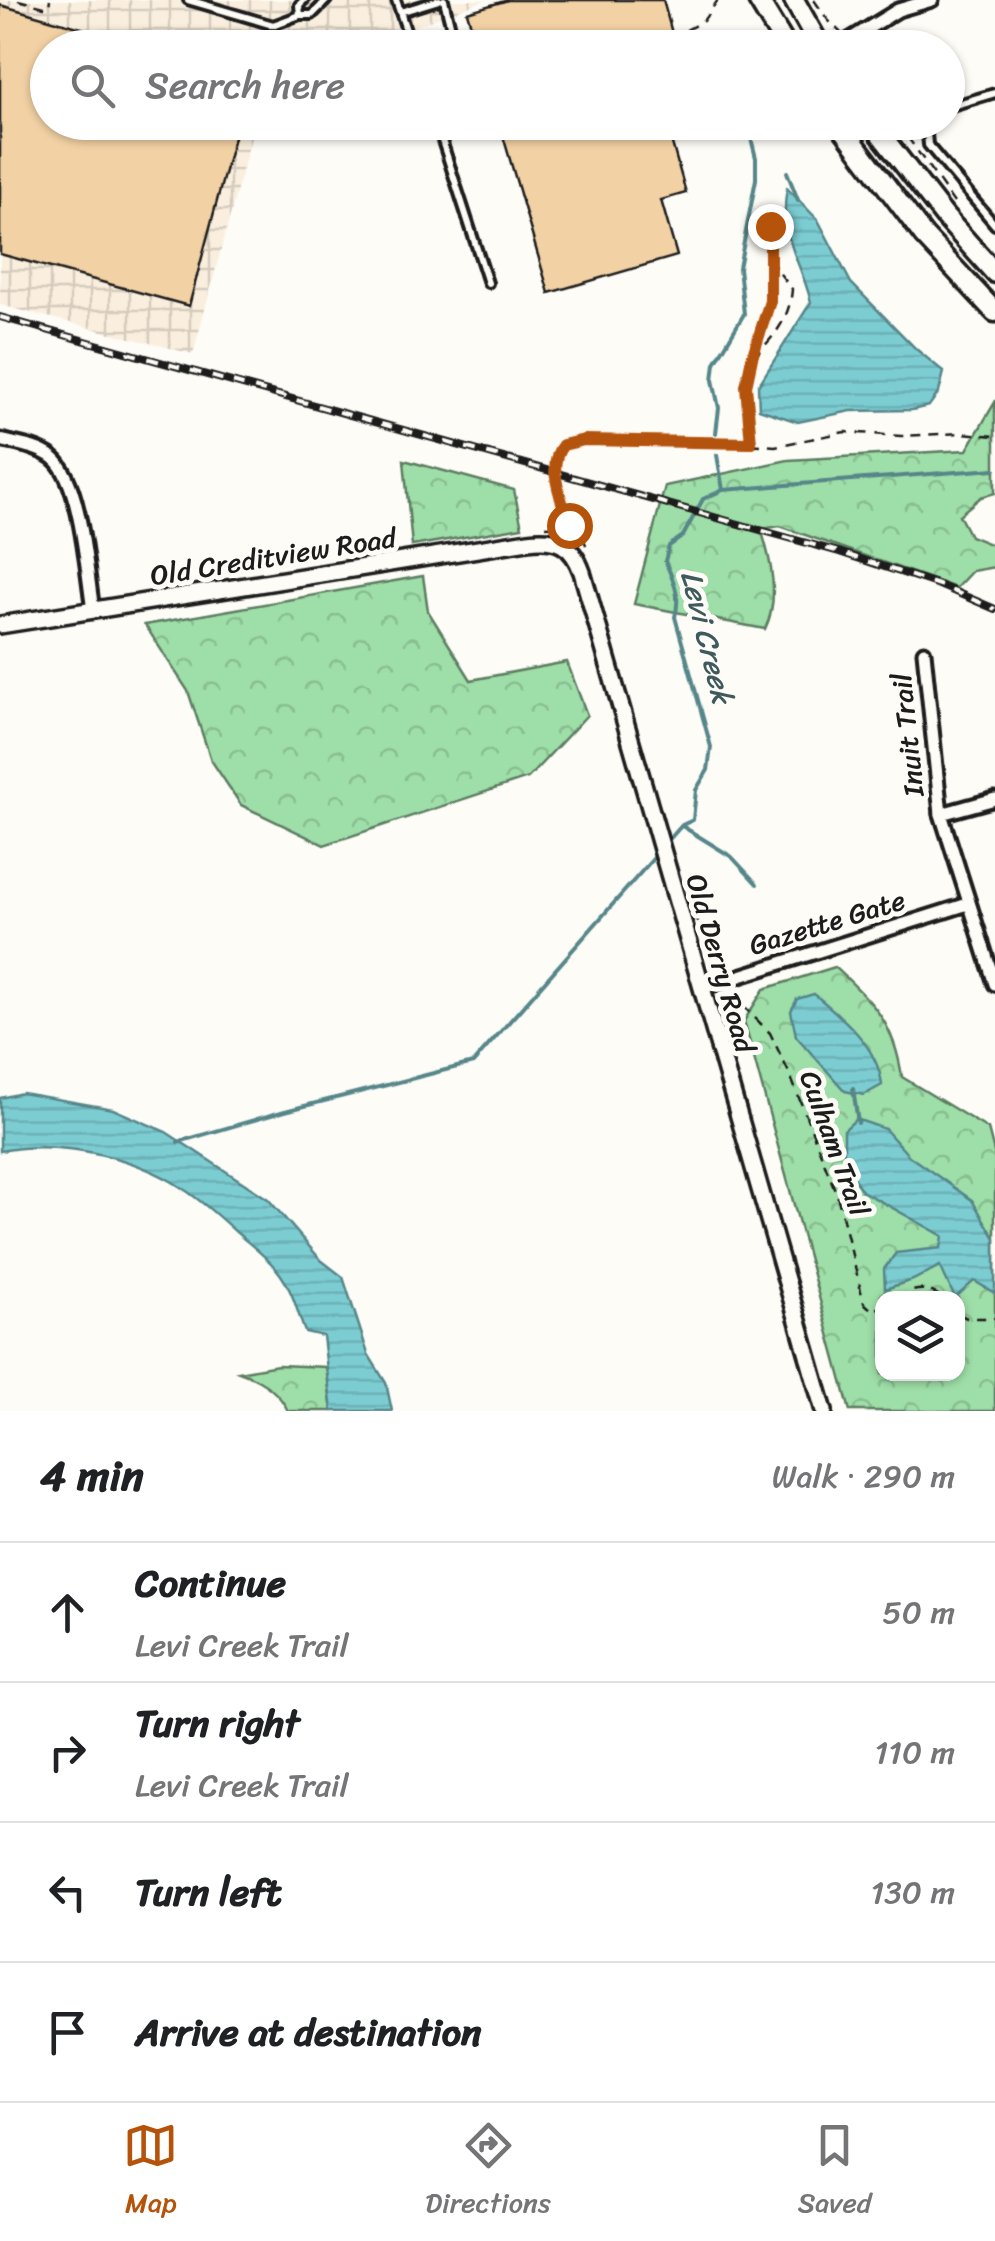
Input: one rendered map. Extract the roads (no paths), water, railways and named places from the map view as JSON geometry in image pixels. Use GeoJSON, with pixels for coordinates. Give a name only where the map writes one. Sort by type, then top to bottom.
{"type":"FeatureCollection","features":[{"type":"Feature","properties":{"kind":"main road"},"geometry":{"type":"LineString","coordinates":[[758,0],[776,30]]}},
{"type":"Feature","properties":{"kind":"main road"},"geometry":{"type":"LineString","coordinates":[[794,0],[811,30]]}},
{"type":"Feature","properties":{"kind":"main road"},"geometry":{"type":"LineString","coordinates":[[852,140],[924,236],[995,312]]}},
{"type":"Feature","properties":{"kind":"main road"},"geometry":{"type":"LineString","coordinates":[[886,140],[945,217],[995,273]]}},
{"type":"Feature","properties":{"kind":"street"},"geometry":{"type":"LineString","coordinates":[[865,30],[898,10],[932,0]]}},
{"type":"Feature","properties":{"kind":"street"},"geometry":{"type":"LineString","coordinates":[[0,440],[54,458],[70,484],[93,610]]}},
{"type":"Feature","properties":{"kind":"street","name":"Old Creditview Road"},"geometry":{"type":"LineString","coordinates":[[0,625],[554,540]]}},
{"type":"Feature","properties":{"kind":"street","name":"Old Derry Road"},"geometry":{"type":"LineString","coordinates":[[554,540],[571,549],[578,559],[824,1411]]}},
{"type":"Feature","properties":{"kind":"street","name":"Inuit Trail"},"geometry":{"type":"LineString","coordinates":[[924,652],[941,814],[995,984]]}},
{"type":"Feature","properties":{"kind":"street"},"geometry":{"type":"LineString","coordinates":[[941,814],[995,799]]}},
{"type":"Feature","properties":{"kind":"street","name":"Gazette Gate"},"geometry":{"type":"LineString","coordinates":[[702,988],[968,904]]}},
{"type":"Feature","properties":{"kind":"lane"},"geometry":{"type":"LineString","coordinates":[[188,0],[272,25],[312,15],[327,0]]}},
{"type":"Feature","properties":{"kind":"lane"},"geometry":{"type":"LineString","coordinates":[[300,15],[299,6],[304,0]]}},
{"type":"Feature","properties":{"kind":"lane"},"geometry":{"type":"LineString","coordinates":[[396,0],[406,30]]}},
{"type":"Feature","properties":{"kind":"lane"},"geometry":{"type":"LineString","coordinates":[[400,12],[442,0],[451,30]]}},
{"type":"Feature","properties":{"kind":"lane"},"geometry":{"type":"LineString","coordinates":[[965,102],[995,94]]}},
{"type":"Feature","properties":{"kind":"lane"},"geometry":{"type":"LineString","coordinates":[[442,140],[488,283]]}},
{"type":"Feature","properties":{"kind":"lane"},"geometry":{"type":"LineString","coordinates":[[928,140],[995,225]]}},
{"type":"Feature","properties":{"kind":"water"},"geometry":{"type":"Polygon","coordinates":[[[787,188],[818,220],[851,283],[944,372],[939,392],[929,406],[851,411],[798,422],[759,409],[758,386],[811,302],[785,220],[787,188]]]}},
{"type":"Feature","properties":{"kind":"water"},"geometry":{"type":"Polygon","coordinates":[[[814,994],[866,1045],[882,1085],[864,1095],[845,1091],[796,1036],[791,1011],[797,999],[814,994]]]}},
{"type":"Feature","properties":{"kind":"water"},"geometry":{"type":"Polygon","coordinates":[[[22,1093],[113,1109],[166,1132],[268,1199],[321,1260],[343,1277],[368,1354],[386,1383],[392,1411],[332,1411],[323,1336],[305,1332],[289,1289],[272,1264],[180,1186],[132,1163],[88,1152],[42,1147],[0,1151],[0,1098],[22,1093]]]}},
{"type":"Feature","properties":{"kind":"water"},"geometry":{"type":"Polygon","coordinates":[[[856,1119],[885,1129],[909,1156],[972,1200],[995,1238],[995,1293],[974,1281],[963,1291],[952,1291],[940,1266],[885,1289],[884,1269],[896,1253],[941,1248],[943,1236],[862,1191],[844,1163],[844,1130],[856,1119]]]}},
{"type":"Feature","properties":{"kind":"waterway"},"geometry":{"type":"LineString","coordinates":[[716,433],[719,408],[713,380],[715,363],[744,314],[739,268],[756,179],[752,140]]}},
{"type":"Feature","properties":{"kind":"waterway"},"geometry":{"type":"LineString","coordinates":[[787,172],[798,200]]}},
{"type":"Feature","properties":{"kind":"waterway"},"geometry":{"type":"LineString","coordinates":[[717,455],[723,490]]}},
{"type":"Feature","properties":{"kind":"waterway","name":"Levi Creek"},"geometry":{"type":"LineString","coordinates":[[667,842],[682,825],[693,820],[696,790],[708,770],[711,747],[675,617],[677,595],[665,561],[669,546],[683,536],[703,499],[723,490],[995,469]]}},
{"type":"Feature","properties":{"kind":"waterway"},"geometry":{"type":"LineString","coordinates":[[682,826],[732,857],[757,884]]}},
{"type":"Feature","properties":{"kind":"waterway"},"geometry":{"type":"LineString","coordinates":[[178,1142],[473,1063],[658,853]]}},
{"type":"Feature","properties":{"kind":"waterway"},"geometry":{"type":"LineString","coordinates":[[853,1088],[858,1123]]}},
{"type":"Feature","properties":{"kind":"railway"},"geometry":{"type":"LineString","coordinates":[[0,317],[839,552],[939,585],[995,609]]}}]}
